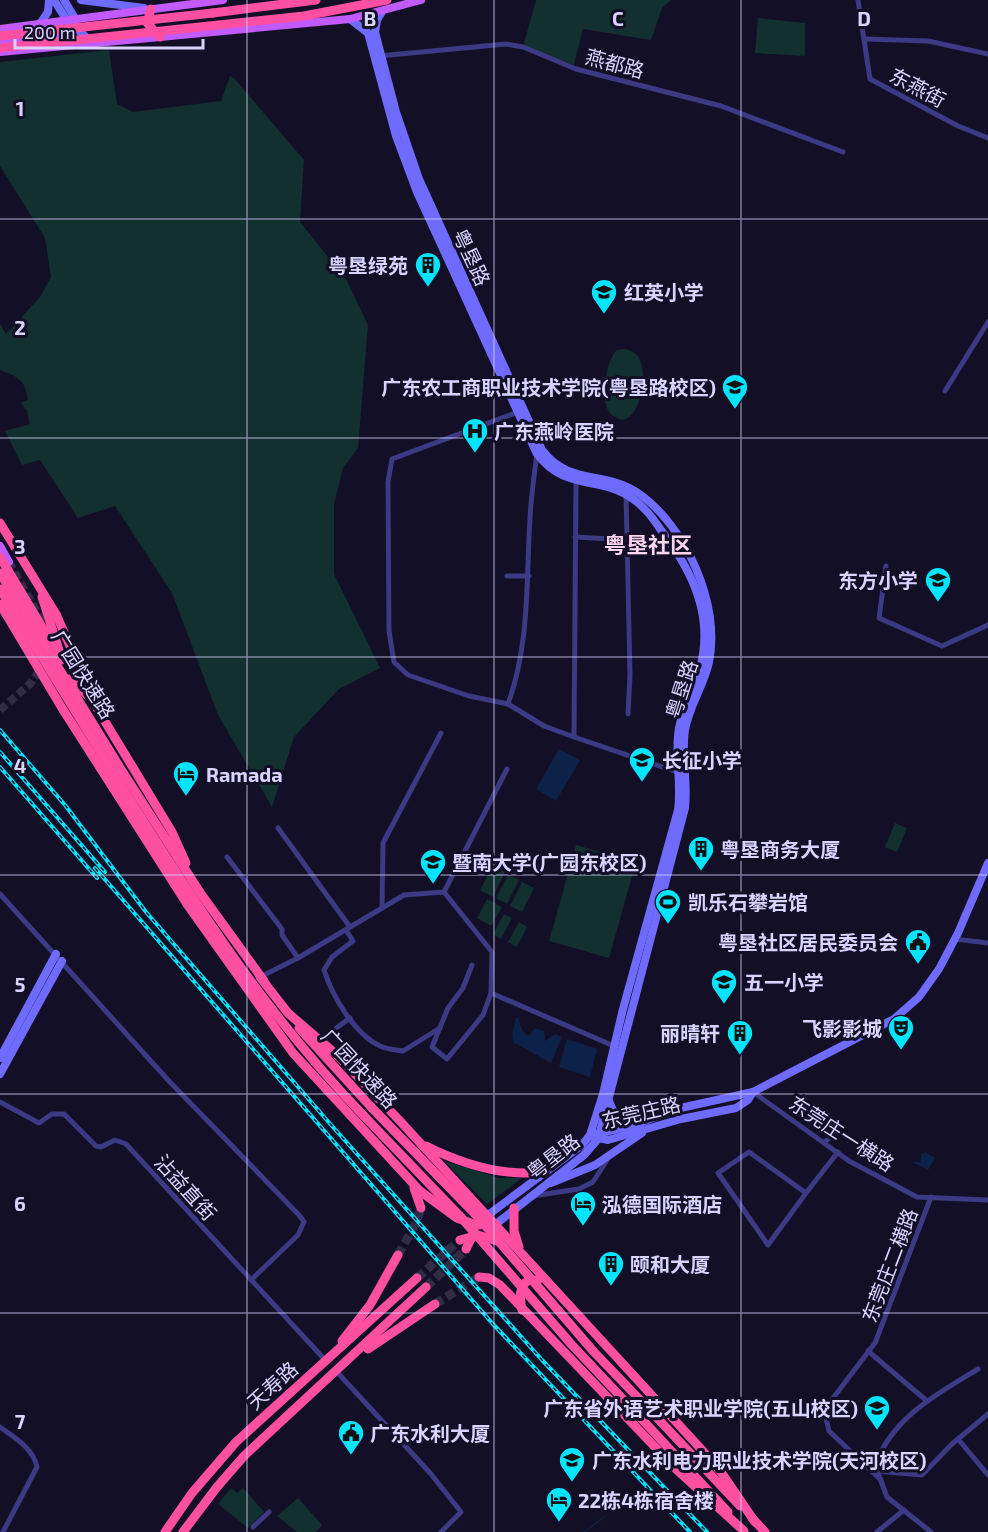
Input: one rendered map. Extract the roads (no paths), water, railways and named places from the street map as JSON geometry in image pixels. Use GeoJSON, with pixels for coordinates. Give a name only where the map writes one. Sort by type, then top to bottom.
{"type":"FeatureCollection","features":[{"type":"Feature","properties":{"kind":"highway"},"geometry":{"type":"LineString","coordinates":[[0,36],[316,0]]}},
{"type":"Feature","properties":{"kind":"highway"},"geometry":{"type":"LineString","coordinates":[[0,48],[304,16],[387,0]]}},
{"type":"Feature","properties":{"kind":"highway"},"geometry":{"type":"LineString","coordinates":[[151,9],[147,23],[160,37]]}},
{"type":"Feature","properties":{"kind":"highway"},"geometry":{"type":"LineString","coordinates":[[0,523],[66,632],[98,710]]}},
{"type":"Feature","properties":{"kind":"highway"},"geometry":{"type":"LineString","coordinates":[[5,560],[62,660]]}},
{"type":"Feature","properties":{"kind":"highway","name":"广园快速路"},"geometry":{"type":"LineString","coordinates":[[0,573],[192,897],[302,1048],[475,1233],[572,1346],[745,1531]]}},
{"type":"Feature","properties":{"kind":"highway"},"geometry":{"type":"LineString","coordinates":[[37,583],[62,660],[62,675],[48,682]]}},
{"type":"Feature","properties":{"kind":"highway","name":"广园快速路"},"geometry":{"type":"LineString","coordinates":[[0,590],[121,777],[288,1013],[329,1063],[472,1210],[600,1358],[765,1532]]}},
{"type":"Feature","properties":{"kind":"highway"},"geometry":{"type":"LineString","coordinates":[[0,604],[62,708],[200,923],[310,1074],[410,1181],[447,1212],[476,1225],[496,1224]]}},
{"type":"Feature","properties":{"kind":"highway"},"geometry":{"type":"LineString","coordinates":[[62,708],[62,687],[68,678],[77,683],[98,710],[172,832],[191,877]]}},
{"type":"Feature","properties":{"kind":"highway"},"geometry":{"type":"LineString","coordinates":[[200,923],[260,993]]}},
{"type":"Feature","properties":{"kind":"highway"},"geometry":{"type":"LineString","coordinates":[[288,1013],[320,1040],[488,1215],[721,1472],[755,1522]]}},
{"type":"Feature","properties":{"kind":"highway"},"geometry":{"type":"LineString","coordinates":[[420,1143],[464,1162],[504,1172],[545,1172]]}},
{"type":"Feature","properties":{"kind":"highway"},"geometry":{"type":"LineString","coordinates":[[410,1181],[429,1180],[434,1175],[436,1160]]}},
{"type":"Feature","properties":{"kind":"highway"},"geometry":{"type":"LineString","coordinates":[[410,1181],[421,1208]]}},
{"type":"Feature","properties":{"kind":"highway"},"geometry":{"type":"LineString","coordinates":[[467,1193],[478,1235]]}},
{"type":"Feature","properties":{"kind":"highway"},"geometry":{"type":"LineString","coordinates":[[514,1208],[514,1234],[525,1257]]}},
{"type":"Feature","properties":{"kind":"highway"},"geometry":{"type":"LineString","coordinates":[[488,1215],[460,1240],[478,1235],[496,1224]]}},
{"type":"Feature","properties":{"kind":"highway"},"geometry":{"type":"LineString","coordinates":[[478,1235],[505,1244],[525,1257]]}},
{"type":"Feature","properties":{"kind":"highway"},"geometry":{"type":"LineString","coordinates":[[466,1249],[478,1235]]}},
{"type":"Feature","properties":{"kind":"highway"},"geometry":{"type":"LineString","coordinates":[[326,1361],[370,1305],[398,1255]]}},
{"type":"Feature","properties":{"kind":"highway"},"geometry":{"type":"LineString","coordinates":[[479,1277],[489,1278],[500,1285],[676,1470],[745,1531]]}},
{"type":"Feature","properties":{"kind":"highway","name":"天寿路"},"geometry":{"type":"LineString","coordinates":[[165,1532],[210,1471],[264,1417],[417,1278]]}},
{"type":"Feature","properties":{"kind":"highway"},"geometry":{"type":"LineString","coordinates":[[523,1311],[520,1292],[525,1282],[537,1280],[551,1287]]}},
{"type":"Feature","properties":{"kind":"highway","name":"天寿路"},"geometry":{"type":"LineString","coordinates":[[183,1532],[217,1487],[274,1429],[426,1287]]}},
{"type":"Feature","properties":{"kind":"highway"},"geometry":{"type":"LineString","coordinates":[[337,1372],[435,1304]]}},
{"type":"Feature","properties":{"kind":"highway"},"geometry":{"type":"LineString","coordinates":[[555,1345],[554,1333],[559,1321],[570,1317],[583,1322]]}},
{"type":"Feature","properties":{"kind":"highway"},"geometry":{"type":"LineString","coordinates":[[264,1417],[274,1429]]}},
{"type":"Feature","properties":{"kind":"main road"},"geometry":{"type":"LineString","coordinates":[[39,25],[48,12],[49,0]]}},
{"type":"Feature","properties":{"kind":"main road"},"geometry":{"type":"LineString","coordinates":[[54,0],[73,24],[95,44]]}},
{"type":"Feature","properties":{"kind":"main road"},"geometry":{"type":"LineString","coordinates":[[64,0],[73,24]]}},
{"type":"Feature","properties":{"kind":"main road"},"geometry":{"type":"LineString","coordinates":[[81,0],[151,9]]}},
{"type":"Feature","properties":{"kind":"main road"},"geometry":{"type":"LineString","coordinates":[[0,29],[73,24],[151,9],[223,0]]}},
{"type":"Feature","properties":{"kind":"main road"},"geometry":{"type":"LineString","coordinates":[[0,52],[350,19],[421,0]]}},
{"type":"Feature","properties":{"kind":"main road","name":"粤垦路"},"geometry":{"type":"LineString","coordinates":[[382,12],[377,20],[375,32],[378,56],[396,136],[417,192],[537,454],[554,472],[576,482],[626,494],[650,514],[679,554],[696,586],[702,607],[704,632],[701,661],[679,730],[678,810],[603,1094],[590,1135],[582,1145],[488,1215]]}},
{"type":"Feature","properties":{"kind":"main road","name":"粤垦路"},"geometry":{"type":"LineString","coordinates":[[350,19],[366,30],[378,56],[419,179],[542,450],[551,462],[564,471],[576,476],[618,482],[641,495],[683,543],[702,582],[711,624],[709,659],[684,733],[687,788],[685,808],[599,1136],[584,1155],[496,1224]]}},
{"type":"Feature","properties":{"kind":"main road"},"geometry":{"type":"LineString","coordinates":[[0,41],[66,34],[73,24]]}},
{"type":"Feature","properties":{"kind":"main road"},"geometry":{"type":"LineString","coordinates":[[0,546],[5,560]]}},
{"type":"Feature","properties":{"kind":"main road","name":"东莞庄路"},"geometry":{"type":"LineString","coordinates":[[599,1136],[676,1109],[753,1092],[894,1019],[924,991],[955,939],[988,863]]}},
{"type":"Feature","properties":{"kind":"main road"},"geometry":{"type":"LineString","coordinates":[[0,1058],[59,958]]}},
{"type":"Feature","properties":{"kind":"main road"},"geometry":{"type":"LineString","coordinates":[[0,1074],[59,958]]}},
{"type":"Feature","properties":{"kind":"main road","name":"东莞庄路"},"geometry":{"type":"LineString","coordinates":[[590,1135],[608,1140],[736,1108],[748,1100],[753,1092]]}},
{"type":"Feature","properties":{"kind":"main road"},"geometry":{"type":"LineString","coordinates":[[609,1098],[616,1117],[637,1124]]}},
{"type":"Feature","properties":{"kind":"main road"},"geometry":{"type":"LineString","coordinates":[[538,1189],[579,1173],[610,1156],[648,1129]]}},
{"type":"Feature","properties":{"kind":"street"},"geometry":{"type":"LineString","coordinates":[[858,0],[865,39],[928,41],[988,54]]}},
{"type":"Feature","properties":{"kind":"street","name":"东燕街"},"geometry":{"type":"LineString","coordinates":[[865,39],[870,79],[958,126],[988,138]]}},
{"type":"Feature","properties":{"kind":"street","name":"燕都路"},"geometry":{"type":"LineString","coordinates":[[378,56],[514,45],[576,69],[721,106],[843,152]]}},
{"type":"Feature","properties":{"kind":"street"},"geometry":{"type":"LineString","coordinates":[[945,391],[988,322]]}},
{"type":"Feature","properties":{"kind":"street"},"geometry":{"type":"LineString","coordinates":[[518,412],[392,459],[388,482],[389,631],[394,662],[408,675],[469,696],[508,704],[544,726],[680,773]]}},
{"type":"Feature","properties":{"kind":"street"},"geometry":{"type":"LineString","coordinates":[[508,704],[519,675],[528,604],[530,518],[537,454]]}},
{"type":"Feature","properties":{"kind":"street"},"geometry":{"type":"LineString","coordinates":[[574,737],[576,482]]}},
{"type":"Feature","properties":{"kind":"street"},"geometry":{"type":"LineString","coordinates":[[626,494],[630,675],[628,714]]}},
{"type":"Feature","properties":{"kind":"street"},"geometry":{"type":"LineString","coordinates":[[575,537],[628,540]]}},
{"type":"Feature","properties":{"kind":"street"},"geometry":{"type":"LineString","coordinates":[[886,566],[879,618],[942,646],[988,625]]}},
{"type":"Feature","properties":{"kind":"street"},"geometry":{"type":"LineString","coordinates":[[507,576],[529,576]]}},
{"type":"Feature","properties":{"kind":"street"},"geometry":{"type":"LineString","coordinates":[[382,908],[383,843],[441,733]]}},
{"type":"Feature","properties":{"kind":"street"},"geometry":{"type":"LineString","coordinates":[[444,892],[507,769]]}},
{"type":"Feature","properties":{"kind":"street"},"geometry":{"type":"LineString","coordinates":[[278,828],[354,941],[332,957],[324,970],[332,994],[350,1018],[378,1045],[403,1051],[440,1028]]}},
{"type":"Feature","properties":{"kind":"street"},"geometry":{"type":"LineString","coordinates":[[227,857],[282,929],[282,935],[298,958]]}},
{"type":"Feature","properties":{"kind":"street"},"geometry":{"type":"LineString","coordinates":[[260,976],[298,958],[404,895],[444,892]]}},
{"type":"Feature","properties":{"kind":"street"},"geometry":{"type":"LineString","coordinates":[[444,892],[492,952],[491,993],[483,1015],[447,1059],[432,1047],[448,1008],[463,988],[472,964]]}},
{"type":"Feature","properties":{"kind":"street"},"geometry":{"type":"LineString","coordinates":[[0,894],[168,1080],[304,1222],[298,1235],[251,1280]]}},
{"type":"Feature","properties":{"kind":"street"},"geometry":{"type":"LineString","coordinates":[[955,939],[988,943]]}},
{"type":"Feature","properties":{"kind":"street"},"geometry":{"type":"LineString","coordinates":[[491,993],[614,1046]]}},
{"type":"Feature","properties":{"kind":"street"},"geometry":{"type":"LineString","coordinates":[[320,1040],[350,1018]]}},
{"type":"Feature","properties":{"kind":"street","name":"东莞庄一横路"},"geometry":{"type":"LineString","coordinates":[[753,1092],[838,1152],[917,1197],[988,1200]]}},
{"type":"Feature","properties":{"kind":"street","name":"沾益直街"},"geometry":{"type":"LineString","coordinates":[[0,1102],[39,1123],[52,1114],[64,1114],[96,1146],[101,1147],[120,1140],[326,1361]]}},
{"type":"Feature","properties":{"kind":"street"},"geometry":{"type":"LineString","coordinates":[[824,1142],[841,1131]]}},
{"type":"Feature","properties":{"kind":"street"},"geometry":{"type":"LineString","coordinates":[[806,1193],[749,1152],[718,1173],[768,1245],[838,1152]]}},
{"type":"Feature","properties":{"kind":"street"},"geometry":{"type":"LineString","coordinates":[[528,1197],[579,1190],[593,1182],[610,1156]]}},
{"type":"Feature","properties":{"kind":"street","name":"东莞庄二横路"},"geometry":{"type":"LineString","coordinates":[[881,1480],[829,1431],[824,1410],[875,1343],[932,1197]]}},
{"type":"Feature","properties":{"kind":"street"},"geometry":{"type":"LineString","coordinates":[[868,1351],[927,1401]]}},
{"type":"Feature","properties":{"kind":"street"},"geometry":{"type":"LineString","coordinates":[[931,1532],[887,1497],[875,1465],[882,1447],[895,1428],[927,1401],[978,1369]]}},
{"type":"Feature","properties":{"kind":"street"},"geometry":{"type":"LineString","coordinates":[[337,1372],[431,1474],[461,1512],[441,1532]]}},
{"type":"Feature","properties":{"kind":"street"},"geometry":{"type":"LineString","coordinates":[[877,1471],[922,1474],[988,1414]]}},
{"type":"Feature","properties":{"kind":"street"},"geometry":{"type":"LineString","coordinates":[[0,1427],[25,1446],[35,1459],[37,1467],[3,1532]]}},
{"type":"Feature","properties":{"kind":"street"},"geometry":{"type":"LineString","coordinates":[[958,1439],[988,1475]]}},
{"type":"Feature","properties":{"kind":"street"},"geometry":{"type":"LineString","coordinates":[[877,1532],[904,1510]]}},
{"type":"Feature","properties":{"kind":"street"},"geometry":{"type":"LineString","coordinates":[[252,1527],[269,1512]]}},
{"type":"Feature","properties":{"kind":"water"},"geometry":{"type":"Polygon","coordinates":[[[559,749],[580,760],[556,801],[536,789],[559,749]]]}},
{"type":"Feature","properties":{"kind":"water"},"geometry":{"type":"Polygon","coordinates":[[[518,1017],[522,1030],[528,1036],[535,1028],[544,1031],[545,1041],[555,1034],[562,1037],[551,1063],[513,1042],[512,1034],[518,1017]]]}},
{"type":"Feature","properties":{"kind":"water"},"geometry":{"type":"Polygon","coordinates":[[[567,1039],[597,1049],[590,1077],[559,1067],[567,1039]]]}},
{"type":"Feature","properties":{"kind":"water"},"geometry":{"type":"Polygon","coordinates":[[[925,1152],[935,1158],[928,1170],[912,1162],[921,1162],[921,1154],[925,1152]]]}},
{"type":"Feature","properties":{"kind":"waterway"},"geometry":{"type":"LineString","coordinates":[[584,1532],[604,1517]]}},
{"type":"Feature","properties":{"kind":"tunnel"},"geometry":{"type":"LineString","coordinates":[[9,562],[42,621]]}},
{"type":"Feature","properties":{"kind":"tunnel"},"geometry":{"type":"LineString","coordinates":[[0,710],[30,684],[41,668]]}},
{"type":"Feature","properties":{"kind":"tunnel"},"geometry":{"type":"LineString","coordinates":[[398,1255],[416,1223],[421,1208]]}},
{"type":"Feature","properties":{"kind":"tunnel"},"geometry":{"type":"LineString","coordinates":[[417,1278],[460,1240]]}},
{"type":"Feature","properties":{"kind":"tunnel"},"geometry":{"type":"LineString","coordinates":[[426,1287],[466,1249]]}},
{"type":"Feature","properties":{"kind":"tunnel"},"geometry":{"type":"LineString","coordinates":[[435,1304],[479,1277]]}},
{"type":"Feature","properties":{"kind":"railway"},"geometry":{"type":"LineString","coordinates":[[0,730],[65,805],[146,912],[332,1126],[542,1360],[707,1532]]}},
{"type":"Feature","properties":{"kind":"railway"},"geometry":{"type":"LineString","coordinates":[[0,752],[105,872]]}},
{"type":"Feature","properties":{"kind":"railway"},"geometry":{"type":"LineString","coordinates":[[0,767],[97,878]]}},
{"type":"Feature","properties":{"kind":"railway"},"geometry":{"type":"LineString","coordinates":[[95,868],[492,1323],[690,1532]]}},
{"type":"Feature","properties":{"kind":"place","name":"粤垦绿苑"},"geometry":{"type":"Point","coordinates":[428,288]}},
{"type":"Feature","properties":{"kind":"place","name":"红英小学"},"geometry":{"type":"Point","coordinates":[604,315]}},
{"type":"Feature","properties":{"kind":"place","name":"广东农工商职业技术学院(粤垦路校区)"},"geometry":{"type":"Point","coordinates":[735,410]}},
{"type":"Feature","properties":{"kind":"place","name":"广东燕岭医院"},"geometry":{"type":"Point","coordinates":[475,454]}},
{"type":"Feature","properties":{"kind":"place","name":"东方小学"},"geometry":{"type":"Point","coordinates":[938,603]}},
{"type":"Feature","properties":{"kind":"place","name":"长征小学"},"geometry":{"type":"Point","coordinates":[642,783]}},
{"type":"Feature","properties":{"kind":"place","name":"Ramada"},"geometry":{"type":"Point","coordinates":[186,797]}},
{"type":"Feature","properties":{"kind":"place","name":"粤垦商务大厦"},"geometry":{"type":"Point","coordinates":[701,872]}},
{"type":"Feature","properties":{"kind":"place","name":"暨南大学(广园东校区)"},"geometry":{"type":"Point","coordinates":[433,885]}},
{"type":"Feature","properties":{"kind":"place","name":"凯乐石攀岩馆"},"geometry":{"type":"Point","coordinates":[668,925]}},
{"type":"Feature","properties":{"kind":"place","name":"粤垦社区居民委员会"},"geometry":{"type":"Point","coordinates":[918,965]}},
{"type":"Feature","properties":{"kind":"place","name":"五一小学"},"geometry":{"type":"Point","coordinates":[724,1005]}},
{"type":"Feature","properties":{"kind":"place","name":"飞影影城"},"geometry":{"type":"Point","coordinates":[901,1051]}},
{"type":"Feature","properties":{"kind":"place","name":"丽晴轩"},"geometry":{"type":"Point","coordinates":[740,1056]}},
{"type":"Feature","properties":{"kind":"place","name":"泓德国际酒店"},"geometry":{"type":"Point","coordinates":[583,1227]}},
{"type":"Feature","properties":{"kind":"place","name":"颐和大厦"},"geometry":{"type":"Point","coordinates":[611,1287]}},
{"type":"Feature","properties":{"kind":"place","name":"广东省外语艺术职业学院(五山校区)"},"geometry":{"type":"Point","coordinates":[877,1431]}},
{"type":"Feature","properties":{"kind":"place","name":"广东水利大厦"},"geometry":{"type":"Point","coordinates":[351,1456]}},
{"type":"Feature","properties":{"kind":"place","name":"广东水利电力职业技术学院(天河校区)"},"geometry":{"type":"Point","coordinates":[572,1483]}},
{"type":"Feature","properties":{"kind":"place","name":"22栋4栋宿舍楼"},"geometry":{"type":"Point","coordinates":[559,1523]}},
{"type":"Feature","properties":{"kind":"district","name":"粤垦社区"},"geometry":{"type":"Point","coordinates":[648,544]}}]}
